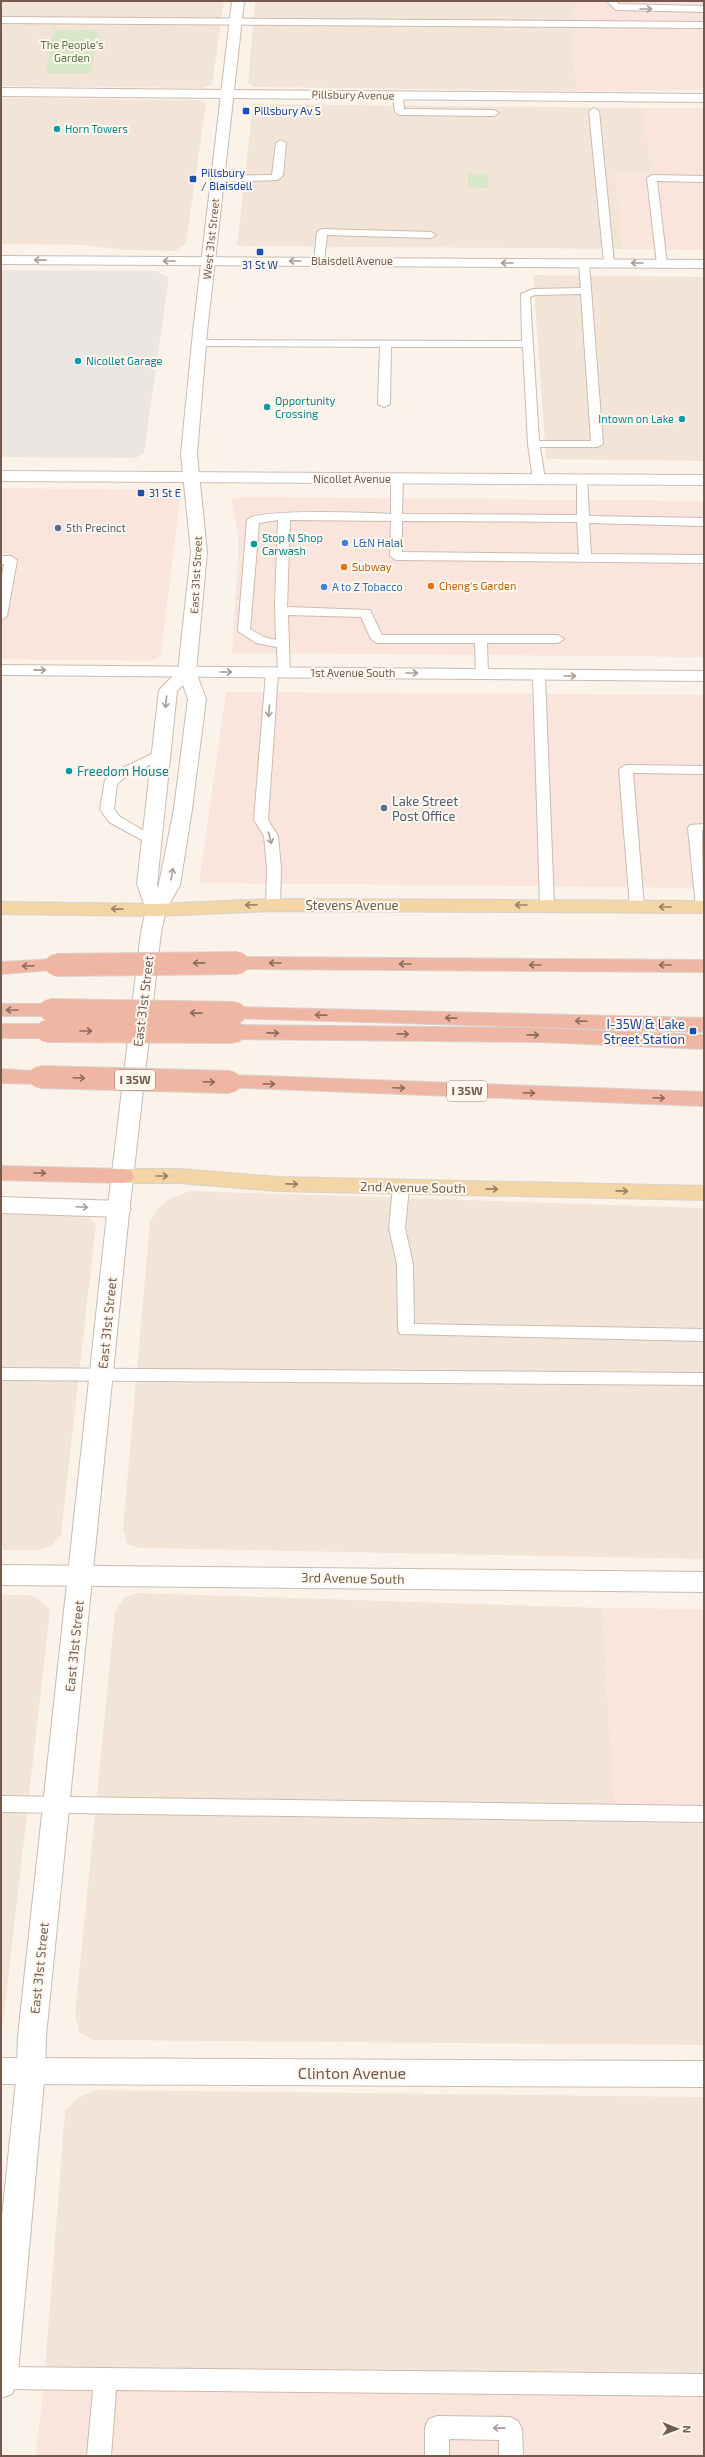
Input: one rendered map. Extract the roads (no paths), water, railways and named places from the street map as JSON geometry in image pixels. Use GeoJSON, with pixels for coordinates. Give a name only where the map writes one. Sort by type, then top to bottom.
{"type":"FeatureCollection","features":[{"type":"Feature","properties":{"kind":"highway"},"geometry":{"type":"LineString","coordinates":[[1,968],[56,965],[238,963],[704,966]]}},
{"type":"Feature","properties":{"kind":"highway"},"geometry":{"type":"LineString","coordinates":[[1,1010],[50,1010],[235,1023],[704,1042]]}},
{"type":"Feature","properties":{"kind":"highway"},"geometry":{"type":"LineString","coordinates":[[1,1031],[47,1031],[235,1023],[704,1025]]}},
{"type":"Feature","properties":{"kind":"highway","name":"I 35W"},"geometry":{"type":"LineString","coordinates":[[1,1076],[230,1082],[704,1099]]}},
{"type":"Feature","properties":{"kind":"highway"},"geometry":{"type":"LineString","coordinates":[[1,1173],[123,1176]]}},
{"type":"Feature","properties":{"kind":"main road","name":"Stevens Avenue"},"geometry":{"type":"LineString","coordinates":[[1,908],[156,910],[273,905],[547,905],[704,907]]}},
{"type":"Feature","properties":{"kind":"main road","name":"2nd Avenue South"},"geometry":{"type":"LineString","coordinates":[[123,1176],[179,1176],[278,1184],[704,1193]]}},
{"type":"Feature","properties":{"kind":"street","name":"West 31st Street"},"geometry":{"type":"LineString","coordinates":[[190,478],[189,454],[208,260],[226,93],[238,1]]}},
{"type":"Feature","properties":{"kind":"street","name":"Pillsbury Avenue"},"geometry":{"type":"LineString","coordinates":[[1,92],[704,98]]}},
{"type":"Feature","properties":{"kind":"street","name":"Blaisdell Avenue"},"geometry":{"type":"LineString","coordinates":[[1,260],[704,264]]}},
{"type":"Feature","properties":{"kind":"street","name":"Nicollet Avenue"},"geometry":{"type":"LineString","coordinates":[[1,476],[704,480]]}},
{"type":"Feature","properties":{"kind":"street","name":"East 31st Street"},"geometry":{"type":"LineString","coordinates":[[1,2379],[32,2036],[58,1803],[80,1575],[123,1176],[151,932],[156,910],[170,885],[184,801],[197,699],[187,672],[199,552],[197,523],[190,478]]}},
{"type":"Feature","properties":{"kind":"street","name":"1st Avenue South"},"geometry":{"type":"LineString","coordinates":[[1,670],[482,674],[539,676],[704,676]]}},
{"type":"Feature","properties":{"kind":"street"},"geometry":{"type":"LineString","coordinates":[[156,910],[147,884],[168,690],[187,672]]}},
{"type":"Feature","properties":{"kind":"street"},"geometry":{"type":"LineString","coordinates":[[1,1205],[120,1209]]}},
{"type":"Feature","properties":{"kind":"street","name":"3rd Avenue South"},"geometry":{"type":"LineString","coordinates":[[1,1575],[704,1582]]}},
{"type":"Feature","properties":{"kind":"street","name":"Clinton Avenue"},"geometry":{"type":"LineString","coordinates":[[1,2071],[704,2074]]}},
{"type":"Feature","properties":{"kind":"lane"},"geometry":{"type":"LineString","coordinates":[[611,1],[616,7],[630,9],[704,9]]}},
{"type":"Feature","properties":{"kind":"lane"},"geometry":{"type":"LineString","coordinates":[[1,20],[704,25]]}},
{"type":"Feature","properties":{"kind":"lane"},"geometry":{"type":"LineString","coordinates":[[398,95],[400,112],[494,113]]}},
{"type":"Feature","properties":{"kind":"lane"},"geometry":{"type":"LineString","coordinates":[[594,111],[609,263]]}},
{"type":"Feature","properties":{"kind":"lane"},"geometry":{"type":"LineString","coordinates":[[217,179],[275,178],[278,176],[281,143]]}},
{"type":"Feature","properties":{"kind":"lane"},"geometry":{"type":"LineString","coordinates":[[662,264],[652,178],[704,178]]}},
{"type":"Feature","properties":{"kind":"lane"},"geometry":{"type":"LineString","coordinates":[[319,261],[322,232],[431,234]]}},
{"type":"Feature","properties":{"kind":"lane"},"geometry":{"type":"LineString","coordinates":[[534,444],[597,444],[584,263]]}},
{"type":"Feature","properties":{"kind":"lane"},"geometry":{"type":"LineString","coordinates":[[539,480],[534,444],[525,296],[533,292],[586,291]]}},
{"type":"Feature","properties":{"kind":"lane"},"geometry":{"type":"LineString","coordinates":[[200,343],[529,344]]}},
{"type":"Feature","properties":{"kind":"lane"},"geometry":{"type":"LineString","coordinates":[[384,404],[386,344]]}},
{"type":"Feature","properties":{"kind":"lane"},"geometry":{"type":"LineString","coordinates":[[396,479],[396,556],[704,559]]}},
{"type":"Feature","properties":{"kind":"lane"},"geometry":{"type":"LineString","coordinates":[[583,480],[585,558]]}},
{"type":"Feature","properties":{"kind":"lane"},"geometry":{"type":"LineString","coordinates":[[273,905],[274,868],[271,836],[261,820],[278,672],[283,645],[281,611],[284,516]]}},
{"type":"Feature","properties":{"kind":"lane"},"geometry":{"type":"LineString","coordinates":[[283,645],[260,640],[244,631],[253,520],[284,516],[396,516],[704,522]]}},
{"type":"Feature","properties":{"kind":"lane"},"geometry":{"type":"LineString","coordinates":[[1,560],[11,560],[1,616]]}},
{"type":"Feature","properties":{"kind":"lane"},"geometry":{"type":"LineString","coordinates":[[281,611],[366,613],[377,638],[558,639]]}},
{"type":"Feature","properties":{"kind":"lane"},"geometry":{"type":"LineString","coordinates":[[481,638],[482,674]]}},
{"type":"Feature","properties":{"kind":"lane"},"geometry":{"type":"LineString","coordinates":[[539,676],[547,905]]}},
{"type":"Feature","properties":{"kind":"lane"},"geometry":{"type":"LineString","coordinates":[[151,841],[114,819],[107,809],[110,784],[119,775],[160,754]]}},
{"type":"Feature","properties":{"kind":"lane"},"geometry":{"type":"LineString","coordinates":[[638,907],[626,769],[704,770]]}},
{"type":"Feature","properties":{"kind":"lane"},"geometry":{"type":"LineString","coordinates":[[704,828],[695,828],[704,907]]}},
{"type":"Feature","properties":{"kind":"lane"},"geometry":{"type":"LineString","coordinates":[[401,1186],[397,1228],[405,1264],[406,1330],[704,1335]]}},
{"type":"Feature","properties":{"kind":"lane"},"geometry":{"type":"LineString","coordinates":[[1,1374],[102,1373],[704,1378]]}},
{"type":"Feature","properties":{"kind":"lane"},"geometry":{"type":"LineString","coordinates":[[1,1804],[58,1803],[704,1814]]}},
{"type":"Feature","properties":{"kind":"lane"},"geometry":{"type":"LineString","coordinates":[[1,2379],[704,2386]]}},
{"type":"Feature","properties":{"kind":"lane"},"geometry":{"type":"LineString","coordinates":[[100,2456],[105,2379]]}},
{"type":"Feature","properties":{"kind":"lane"},"geometry":{"type":"LineString","coordinates":[[436,2456],[437,2427],[510,2428],[511,2456]]}},
{"type":"Feature","properties":{"kind":"place","name":"Pillsbury Av S"},"geometry":{"type":"Point","coordinates":[246,111]}},
{"type":"Feature","properties":{"kind":"place","name":"Horn Towers"},"geometry":{"type":"Point","coordinates":[57,129]}},
{"type":"Feature","properties":{"kind":"place","name":"Pillsbury / Blaisdell"},"geometry":{"type":"Point","coordinates":[193,179]}},
{"type":"Feature","properties":{"kind":"place","name":"31 St W"},"geometry":{"type":"Point","coordinates":[260,252]}},
{"type":"Feature","properties":{"kind":"place","name":"Nicollet Garage"},"geometry":{"type":"Point","coordinates":[78,361]}},
{"type":"Feature","properties":{"kind":"place","name":"Opportunity Crossing"},"geometry":{"type":"Point","coordinates":[267,407]}},
{"type":"Feature","properties":{"kind":"place","name":"Intown on Lake"},"geometry":{"type":"Point","coordinates":[682,419]}},
{"type":"Feature","properties":{"kind":"place","name":"31 St E"},"geometry":{"type":"Point","coordinates":[141,493]}},
{"type":"Feature","properties":{"kind":"place","name":"5th Precinct"},"geometry":{"type":"Point","coordinates":[58,528]}},
{"type":"Feature","properties":{"kind":"place","name":"L&N Halal"},"geometry":{"type":"Point","coordinates":[345,543]}},
{"type":"Feature","properties":{"kind":"place","name":"Stop N Shop Carwash"},"geometry":{"type":"Point","coordinates":[254,544]}},
{"type":"Feature","properties":{"kind":"place","name":"Subway"},"geometry":{"type":"Point","coordinates":[344,567]}},
{"type":"Feature","properties":{"kind":"place","name":"Cheng's Garden"},"geometry":{"type":"Point","coordinates":[431,586]}},
{"type":"Feature","properties":{"kind":"place","name":"A to Z Tobacco"},"geometry":{"type":"Point","coordinates":[324,587]}},
{"type":"Feature","properties":{"kind":"place","name":"Freedom House"},"geometry":{"type":"Point","coordinates":[69,771]}},
{"type":"Feature","properties":{"kind":"place","name":"Lake Street Post Office"},"geometry":{"type":"Point","coordinates":[384,808]}},
{"type":"Feature","properties":{"kind":"place","name":"I-35W & Lake Street Station"},"geometry":{"type":"Point","coordinates":[693,1031]}},
{"type":"Feature","properties":{"kind":"park label","name":"The People's Garden"},"geometry":{"type":"Point","coordinates":[72,51]}}]}
